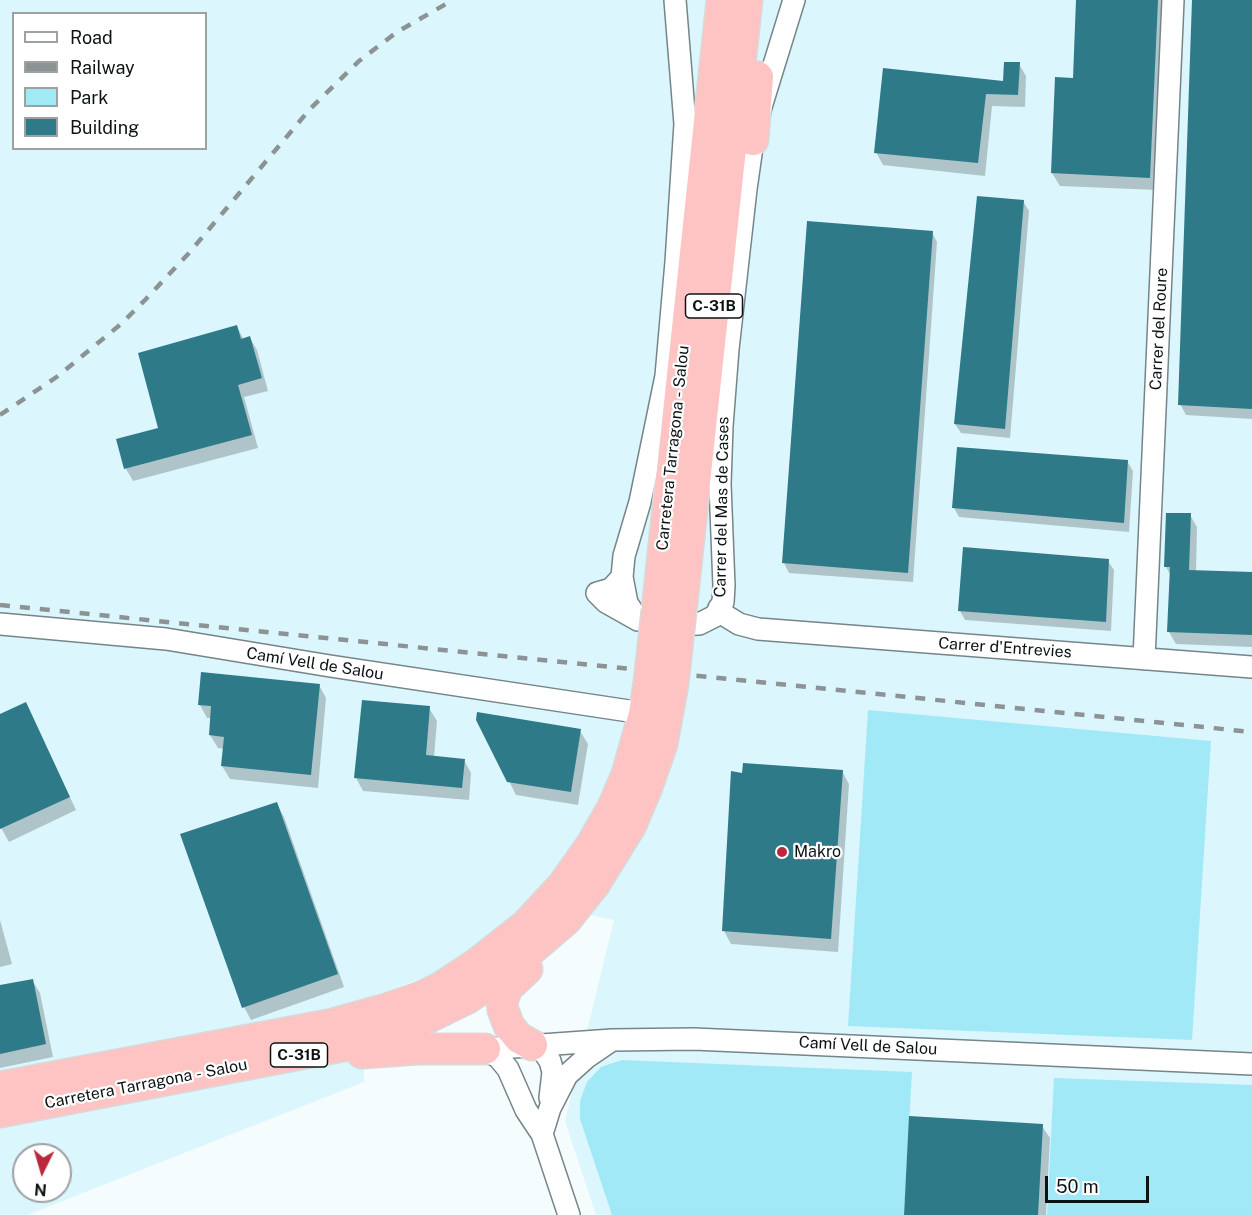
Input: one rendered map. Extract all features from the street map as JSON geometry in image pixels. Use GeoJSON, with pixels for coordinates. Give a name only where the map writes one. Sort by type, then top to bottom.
{"type":"FeatureCollection","features":[{"type":"Feature","properties":{"kind":"highway","name":"Carretera Tarragona - Salou"},"geometry":{"type":"LineString","coordinates":[[669,617],[668,489],[722,0]]}},
{"type":"Feature","properties":{"kind":"highway","name":"Carretera Tarragona - Salou"},"geometry":{"type":"LineString","coordinates":[[0,1087],[333,1023],[383,1010],[440,988],[476,965],[526,925],[563,885],[592,844],[613,807],[630,764],[669,617],[691,514],[747,0]]}},
{"type":"Feature","properties":{"kind":"highway"},"geometry":{"type":"LineString","coordinates":[[753,140],[766,0]]}},
{"type":"Feature","properties":{"kind":"highway"},"geometry":{"type":"LineString","coordinates":[[679,234],[692,169],[710,104]]}},
{"type":"Feature","properties":{"kind":"highway"},"geometry":{"type":"LineString","coordinates":[[691,514],[727,364]]}},
{"type":"Feature","properties":{"kind":"highway"},"geometry":{"type":"LineString","coordinates":[[666,376],[664,421],[668,489]]}},
{"type":"Feature","properties":{"kind":"highway","name":"Carretera Tarragona - Salou"},"geometry":{"type":"LineString","coordinates":[[0,1112],[358,1043],[415,1024],[468,998],[502,974],[566,920],[594,885],[631,825],[662,744],[649,695]]}},
{"type":"Feature","properties":{"kind":"highway"},"geometry":{"type":"LineString","coordinates":[[532,1045],[519,1038],[509,1026],[502,1010],[504,994],[507,988],[548,951],[566,920]]}},
{"type":"Feature","properties":{"kind":"highway"},"geometry":{"type":"LineString","coordinates":[[288,1058],[418,1049],[485,1048]]}},
{"type":"Feature","properties":{"kind":"street","name":"C-31B"},"geometry":{"type":"LineString","coordinates":[[669,617],[606,602],[597,593],[611,589],[622,577],[624,556],[642,492],[666,376],[679,234],[685,124],[675,0]]}},
{"type":"Feature","properties":{"kind":"street","name":"Carrer del Mas de Cases"},"geometry":{"type":"LineString","coordinates":[[669,617],[715,616],[723,602],[720,484],[727,364],[746,189],[753,140],[794,0]]}},
{"type":"Feature","properties":{"kind":"street","name":"Carrer del Roure"},"geometry":{"type":"LineString","coordinates":[[1144,659],[1173,0]]}},
{"type":"Feature","properties":{"kind":"street","name":"Carrer d'Entrevies"},"geometry":{"type":"LineString","coordinates":[[719,608],[726,616],[739,624],[758,630]]}},
{"type":"Feature","properties":{"kind":"street","name":"Carrer d'Entrevies"},"geometry":{"type":"LineString","coordinates":[[669,617],[741,632],[758,630],[1252,667]]}},
{"type":"Feature","properties":{"kind":"street","name":"Camí Vell de Salou"},"geometry":{"type":"LineString","coordinates":[[0,624],[166,639],[330,666],[649,695]]}},
{"type":"Feature","properties":{"kind":"street","name":"Camí Vell de Salou"},"geometry":{"type":"LineString","coordinates":[[485,1048],[612,1040],[694,1039],[1252,1064]]}},
{"type":"Feature","properties":{"kind":"street"},"geometry":{"type":"LineString","coordinates":[[542,1134],[550,1108],[567,1076],[612,1040]]}},
{"type":"Feature","properties":{"kind":"street"},"geometry":{"type":"LineString","coordinates":[[517,1087],[517,1065],[520,1054],[532,1045],[550,1061],[553,1072],[550,1108]]}},
{"type":"Feature","properties":{"kind":"street"},"geometry":{"type":"LineString","coordinates":[[485,1048],[499,1058],[508,1070],[526,1110],[542,1134],[569,1215]]}},
{"type":"Feature","properties":{"kind":"shaded area"},"geometry":{"type":"Polygon","coordinates":[[[0,0],[1252,0],[1252,1215],[596,1215],[565,1121],[614,920],[532,902],[448,968],[364,1000],[364,1082],[72,1197],[72,1143],[12,1143],[12,1203],[57,1203],[27,1215],[0,1215],[0,0]]]}},
{"type":"Feature","properties":{"kind":"green space"},"geometry":{"type":"Polygon","coordinates":[[[868,710],[1211,741],[1192,1040],[848,1026],[868,710]]]}},
{"type":"Feature","properties":{"kind":"green space"},"geometry":{"type":"Polygon","coordinates":[[[622,1060],[912,1072],[904,1215],[612,1215],[580,1119],[580,1101],[587,1082],[601,1067],[622,1060]]]}},
{"type":"Feature","properties":{"kind":"green space"},"geometry":{"type":"Polygon","coordinates":[[[1054,1078],[1252,1085],[1252,1215],[1047,1215],[1054,1078]]]}},
{"type":"Feature","properties":{"kind":"building"},"geometry":{"type":"Polygon","coordinates":[[[1076,0],[1158,0],[1150,178],[1051,173],[1055,77],[1073,78],[1076,0]]]}},
{"type":"Feature","properties":{"kind":"building"},"geometry":{"type":"Polygon","coordinates":[[[1192,0],[1252,0],[1252,409],[1178,405],[1192,0]]]}},
{"type":"Feature","properties":{"kind":"building"},"geometry":{"type":"Polygon","coordinates":[[[1004,62],[1020,62],[1018,95],[986,94],[978,163],[874,153],[883,68],[1003,81],[1004,62]]]}},
{"type":"Feature","properties":{"kind":"building"},"geometry":{"type":"Polygon","coordinates":[[[977,196],[1024,200],[1005,429],[954,424],[977,196]]]}},
{"type":"Feature","properties":{"kind":"building"},"geometry":{"type":"Polygon","coordinates":[[[807,221],[933,231],[908,573],[782,563],[807,221]]]}},
{"type":"Feature","properties":{"kind":"building"},"geometry":{"type":"Polygon","coordinates":[[[237,325],[241,339],[250,336],[262,378],[238,385],[252,435],[124,469],[116,439],[158,428],[138,353],[237,325]]]}},
{"type":"Feature","properties":{"kind":"building"},"geometry":{"type":"Polygon","coordinates":[[[957,447],[1128,460],[1124,523],[952,508],[957,447]]]}},
{"type":"Feature","properties":{"kind":"building"},"geometry":{"type":"Polygon","coordinates":[[[1166,513],[1191,513],[1189,570],[1252,572],[1252,635],[1167,632],[1170,567],[1164,567],[1166,513]]]}},
{"type":"Feature","properties":{"kind":"building"},"geometry":{"type":"Polygon","coordinates":[[[963,547],[1109,559],[1106,622],[958,611],[963,547]]]}},
{"type":"Feature","properties":{"kind":"building"},"geometry":{"type":"Polygon","coordinates":[[[201,672],[320,684],[311,775],[221,766],[224,737],[209,735],[211,706],[198,705],[201,672]]]}},
{"type":"Feature","properties":{"kind":"building"},"geometry":{"type":"Polygon","coordinates":[[[362,700],[430,706],[426,755],[465,759],[462,788],[354,778],[362,700]]]}},
{"type":"Feature","properties":{"kind":"building"},"geometry":{"type":"Polygon","coordinates":[[[26,702],[70,797],[0,829],[0,714],[26,702]]]}},
{"type":"Feature","properties":{"kind":"building"},"geometry":{"type":"Polygon","coordinates":[[[477,712],[581,729],[571,792],[507,782],[476,720],[477,712]]]}},
{"type":"Feature","properties":{"kind":"building","name":"Makro"},"geometry":{"type":"Polygon","coordinates":[[[743,763],[843,770],[831,939],[722,931],[731,771],[742,773],[743,763]]]}},
{"type":"Feature","properties":{"kind":"building"},"geometry":{"type":"Polygon","coordinates":[[[277,802],[338,974],[242,1008],[180,834],[277,802]]]}},
{"type":"Feature","properties":{"kind":"building"},"geometry":{"type":"Polygon","coordinates":[[[33,979],[46,1044],[0,1054],[0,985],[33,979]]]}},
{"type":"Feature","properties":{"kind":"building"},"geometry":{"type":"Polygon","coordinates":[[[909,1116],[1043,1124],[1038,1215],[904,1215],[909,1116]]]}},
{"type":"Feature","properties":{"kind":"railway"},"geometry":{"type":"LineString","coordinates":[[0,415],[58,376],[121,324],[189,253],[310,109],[359,61],[397,32],[453,0]]}},
{"type":"Feature","properties":{"kind":"railway"},"geometry":{"type":"LineString","coordinates":[[0,605],[1252,732]]}},
{"type":"Feature","properties":{"kind":"place","name":"Makro"},"geometry":{"type":"Point","coordinates":[782,852]}}]}
